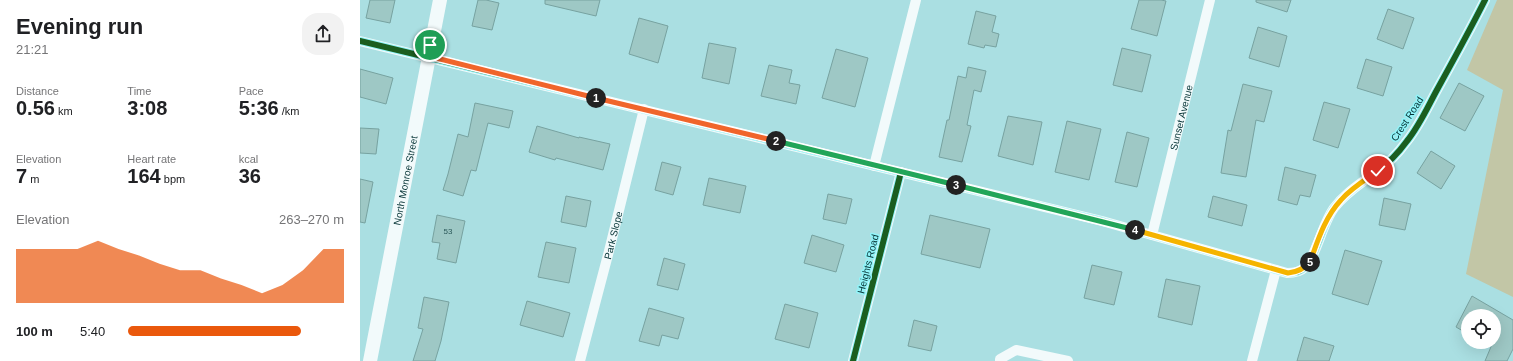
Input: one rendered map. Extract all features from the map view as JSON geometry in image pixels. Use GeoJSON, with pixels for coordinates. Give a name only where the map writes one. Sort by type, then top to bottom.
{"type":"FeatureCollection","features":[{"type":"Feature","properties":{"kind":"main road","name":"North Monroe Street"},"geometry":{"type":"LineString","coordinates":[[370,361],[440,0]]}},
{"type":"Feature","properties":{"kind":"street"},"geometry":{"type":"LineString","coordinates":[[874,166],[916,0]]}},
{"type":"Feature","properties":{"kind":"street","name":"Sunset Avenue"},"geometry":{"type":"LineString","coordinates":[[1152,235],[1210,0]]}},
{"type":"Feature","properties":{"kind":"street","name":"Crest Road"},"geometry":{"type":"LineString","coordinates":[[1276,270],[1288,273],[1304,269],[1310,262],[1324,224],[1341,199],[1378,171],[1408,140],[1432,100],[1485,0]]}},
{"type":"Feature","properties":{"kind":"street"},"geometry":{"type":"LineString","coordinates":[[360,41],[428,56],[1102,221],[1276,270],[1252,361]]}},
{"type":"Feature","properties":{"kind":"street","name":"Park Slope"},"geometry":{"type":"LineString","coordinates":[[580,361],[644,109]]}},
{"type":"Feature","properties":{"kind":"street","name":"Heights Road"},"geometry":{"type":"LineString","coordinates":[[853,361],[901,172]]}},
{"type":"Feature","properties":{"kind":"street"},"geometry":{"type":"LineString","coordinates":[[1000,361],[1000,359],[1016,350],[1068,361]]}},
{"type":"Feature","properties":{"kind":"green space"},"geometry":{"type":"Polygon","coordinates":[[[1497,0],[1513,0],[1513,297],[1466,274],[1503,90],[1467,70],[1497,0]]]}},
{"type":"Feature","properties":{"kind":"building"},"geometry":{"type":"Polygon","coordinates":[[[370,0],[395,0],[390,23],[366,18],[370,0]]]}},
{"type":"Feature","properties":{"kind":"building"},"geometry":{"type":"Polygon","coordinates":[[[478,0],[499,3],[492,30],[472,26],[478,0]]]}},
{"type":"Feature","properties":{"kind":"building"},"geometry":{"type":"Polygon","coordinates":[[[545,0],[600,0],[596,16],[545,4],[545,0]]]}},
{"type":"Feature","properties":{"kind":"building"},"geometry":{"type":"Polygon","coordinates":[[[1139,0],[1166,1],[1157,36],[1131,29],[1139,0]]]}},
{"type":"Feature","properties":{"kind":"building"},"geometry":{"type":"Polygon","coordinates":[[[1256,0],[1291,0],[1287,12],[1256,2],[1256,0]]]}},
{"type":"Feature","properties":{"kind":"building"},"geometry":{"type":"Polygon","coordinates":[[[1388,9],[1414,18],[1403,49],[1377,39],[1388,9]]]}},
{"type":"Feature","properties":{"kind":"building"},"geometry":{"type":"Polygon","coordinates":[[[976,11],[996,16],[992,32],[999,34],[996,47],[985,45],[984,48],[968,44],[976,11]]]}},
{"type":"Feature","properties":{"kind":"building"},"geometry":{"type":"Polygon","coordinates":[[[639,18],[668,26],[658,63],[629,54],[639,18]]]}},
{"type":"Feature","properties":{"kind":"building"},"geometry":{"type":"Polygon","coordinates":[[[1258,27],[1287,36],[1279,67],[1249,58],[1258,27]]]}},
{"type":"Feature","properties":{"kind":"building"},"geometry":{"type":"Polygon","coordinates":[[[709,43],[736,48],[729,84],[702,78],[709,43]]]}},
{"type":"Feature","properties":{"kind":"building"},"geometry":{"type":"Polygon","coordinates":[[[1122,48],[1151,55],[1142,92],[1113,85],[1122,48]]]}},
{"type":"Feature","properties":{"kind":"building"},"geometry":{"type":"Polygon","coordinates":[[[836,49],[868,58],[855,107],[822,98],[836,49]]]}},
{"type":"Feature","properties":{"kind":"building"},"geometry":{"type":"Polygon","coordinates":[[[1366,59],[1392,67],[1383,96],[1357,88],[1366,59]]]}},
{"type":"Feature","properties":{"kind":"building"},"geometry":{"type":"Polygon","coordinates":[[[769,65],[792,70],[789,83],[800,85],[796,104],[761,96],[769,65]]]}},
{"type":"Feature","properties":{"kind":"building"},"geometry":{"type":"Polygon","coordinates":[[[968,67],[986,71],[981,92],[974,90],[967,125],[971,126],[962,162],[939,157],[947,120],[949,120],[958,76],[966,78],[968,67]]]}},
{"type":"Feature","properties":{"kind":"building"},"geometry":{"type":"Polygon","coordinates":[[[360,69],[393,78],[386,104],[360,97],[360,69]]]}},
{"type":"Feature","properties":{"kind":"building"},"geometry":{"type":"Polygon","coordinates":[[[1459,83],[1484,96],[1465,131],[1440,118],[1459,83]]]}},
{"type":"Feature","properties":{"kind":"building"},"geometry":{"type":"Polygon","coordinates":[[[1243,84],[1272,91],[1264,122],[1256,120],[1246,177],[1221,173],[1228,130],[1231,131],[1243,84]]]}},
{"type":"Feature","properties":{"kind":"building"},"geometry":{"type":"Polygon","coordinates":[[[1324,102],[1350,109],[1338,148],[1313,140],[1324,102]]]}},
{"type":"Feature","properties":{"kind":"building"},"geometry":{"type":"Polygon","coordinates":[[[475,103],[513,111],[509,128],[488,123],[476,171],[471,170],[463,196],[443,190],[458,134],[468,137],[475,103]]]}},
{"type":"Feature","properties":{"kind":"building"},"geometry":{"type":"Polygon","coordinates":[[[1008,116],[1042,122],[1033,165],[998,156],[1008,116]]]}},
{"type":"Feature","properties":{"kind":"building"},"geometry":{"type":"Polygon","coordinates":[[[1067,121],[1101,129],[1089,180],[1055,172],[1067,121]]]}},
{"type":"Feature","properties":{"kind":"building"},"geometry":{"type":"Polygon","coordinates":[[[537,126],[579,138],[610,144],[603,170],[556,158],[555,160],[529,152],[537,126]]]}},
{"type":"Feature","properties":{"kind":"building"},"geometry":{"type":"Polygon","coordinates":[[[360,128],[379,129],[376,154],[360,153],[360,128]]]}},
{"type":"Feature","properties":{"kind":"building"},"geometry":{"type":"Polygon","coordinates":[[[1127,132],[1149,138],[1137,187],[1115,182],[1127,132]]]}},
{"type":"Feature","properties":{"kind":"building"},"geometry":{"type":"Polygon","coordinates":[[[1431,151],[1455,166],[1441,189],[1417,173],[1431,151]]]}},
{"type":"Feature","properties":{"kind":"building"},"geometry":{"type":"Polygon","coordinates":[[[662,162],[681,167],[673,195],[655,190],[662,162]]]}},
{"type":"Feature","properties":{"kind":"building"},"geometry":{"type":"Polygon","coordinates":[[[1285,167],[1316,175],[1310,197],[1300,195],[1297,205],[1278,200],[1285,167]]]}},
{"type":"Feature","properties":{"kind":"building"},"geometry":{"type":"Polygon","coordinates":[[[709,178],[746,186],[740,213],[703,205],[709,178]]]}},
{"type":"Feature","properties":{"kind":"building"},"geometry":{"type":"Polygon","coordinates":[[[360,179],[373,182],[365,223],[360,222],[360,179]]]}},
{"type":"Feature","properties":{"kind":"building"},"geometry":{"type":"Polygon","coordinates":[[[828,194],[852,199],[846,224],[823,219],[828,194]]]}},
{"type":"Feature","properties":{"kind":"building"},"geometry":{"type":"Polygon","coordinates":[[[566,196],[591,201],[586,227],[561,222],[566,196]]]}},
{"type":"Feature","properties":{"kind":"building"},"geometry":{"type":"Polygon","coordinates":[[[1213,196],[1247,205],[1242,226],[1208,217],[1213,196]]]}},
{"type":"Feature","properties":{"kind":"building"},"geometry":{"type":"Polygon","coordinates":[[[1384,198],[1411,204],[1405,230],[1379,225],[1384,198]]]}},
{"type":"Feature","properties":{"kind":"building"},"geometry":{"type":"Polygon","coordinates":[[[437,215],[465,221],[456,263],[437,259],[440,243],[432,242],[437,215]]]}},
{"type":"Feature","properties":{"kind":"building"},"geometry":{"type":"Polygon","coordinates":[[[930,215],[990,229],[980,268],[921,254],[930,215]]]}},
{"type":"Feature","properties":{"kind":"building"},"geometry":{"type":"Polygon","coordinates":[[[812,235],[844,245],[836,272],[804,263],[812,235]]]}},
{"type":"Feature","properties":{"kind":"building"},"geometry":{"type":"Polygon","coordinates":[[[546,242],[576,248],[569,283],[538,277],[546,242]]]}},
{"type":"Feature","properties":{"kind":"building"},"geometry":{"type":"Polygon","coordinates":[[[1345,250],[1382,261],[1368,305],[1332,294],[1345,250]]]}},
{"type":"Feature","properties":{"kind":"building"},"geometry":{"type":"Polygon","coordinates":[[[664,258],[685,264],[678,290],[657,285],[664,258]]]}},
{"type":"Feature","properties":{"kind":"building"},"geometry":{"type":"Polygon","coordinates":[[[1092,265],[1122,272],[1114,305],[1084,298],[1092,265]]]}},
{"type":"Feature","properties":{"kind":"building"},"geometry":{"type":"Polygon","coordinates":[[[1166,279],[1200,286],[1192,325],[1158,317],[1166,279]]]}},
{"type":"Feature","properties":{"kind":"building"},"geometry":{"type":"Polygon","coordinates":[[[1472,296],[1494,309],[1465,309],[1472,296]]]}},
{"type":"Feature","properties":{"kind":"building"},"geometry":{"type":"Polygon","coordinates":[[[424,297],[449,302],[441,341],[435,361],[413,361],[423,329],[418,328],[424,297]]]}},
{"type":"Feature","properties":{"kind":"building"},"geometry":{"type":"Polygon","coordinates":[[[527,301],[570,313],[563,337],[520,325],[527,301]]]}},
{"type":"Feature","properties":{"kind":"building"},"geometry":{"type":"Polygon","coordinates":[[[785,304],[818,313],[809,348],[775,339],[785,304]]]}},
{"type":"Feature","properties":{"kind":"building"},"geometry":{"type":"Polygon","coordinates":[[[649,308],[684,318],[678,339],[662,335],[659,346],[639,341],[649,308]]]}},
{"type":"Feature","properties":{"kind":"building"},"geometry":{"type":"Polygon","coordinates":[[[1501,313],[1513,320],[1513,349],[1507,361],[1485,361],[1490,349],[1501,349],[1501,313]]]}},
{"type":"Feature","properties":{"kind":"building"},"geometry":{"type":"Polygon","coordinates":[[[1461,317],[1461,330],[1456,327],[1461,317]]]}},
{"type":"Feature","properties":{"kind":"building"},"geometry":{"type":"Polygon","coordinates":[[[914,320],[937,326],[931,351],[908,346],[914,320]]]}},
{"type":"Feature","properties":{"kind":"building"},"geometry":{"type":"Polygon","coordinates":[[[1304,337],[1334,346],[1329,361],[1297,361],[1304,337]]]}},
{"type":"Feature","properties":{"kind":"cycle path"},"geometry":{"type":"LineString","coordinates":[[360,41],[1102,221],[1290,273],[1301,270],[1308,263],[1316,249],[1330,215],[1339,202],[1349,192],[1390,161],[1412,135],[1485,0]]}},
{"type":"Feature","properties":{"kind":"cycle path"},"geometry":{"type":"LineString","coordinates":[[853,361],[901,172]]}},
{"type":"Feature","properties":{"kind":"route"},"geometry":{"type":"LineString","coordinates":[[430,45],[428,56],[1102,221],[1288,273],[1304,269],[1310,262],[1324,224],[1332,210],[1341,199],[1355,187],[1378,171]]}}]}
